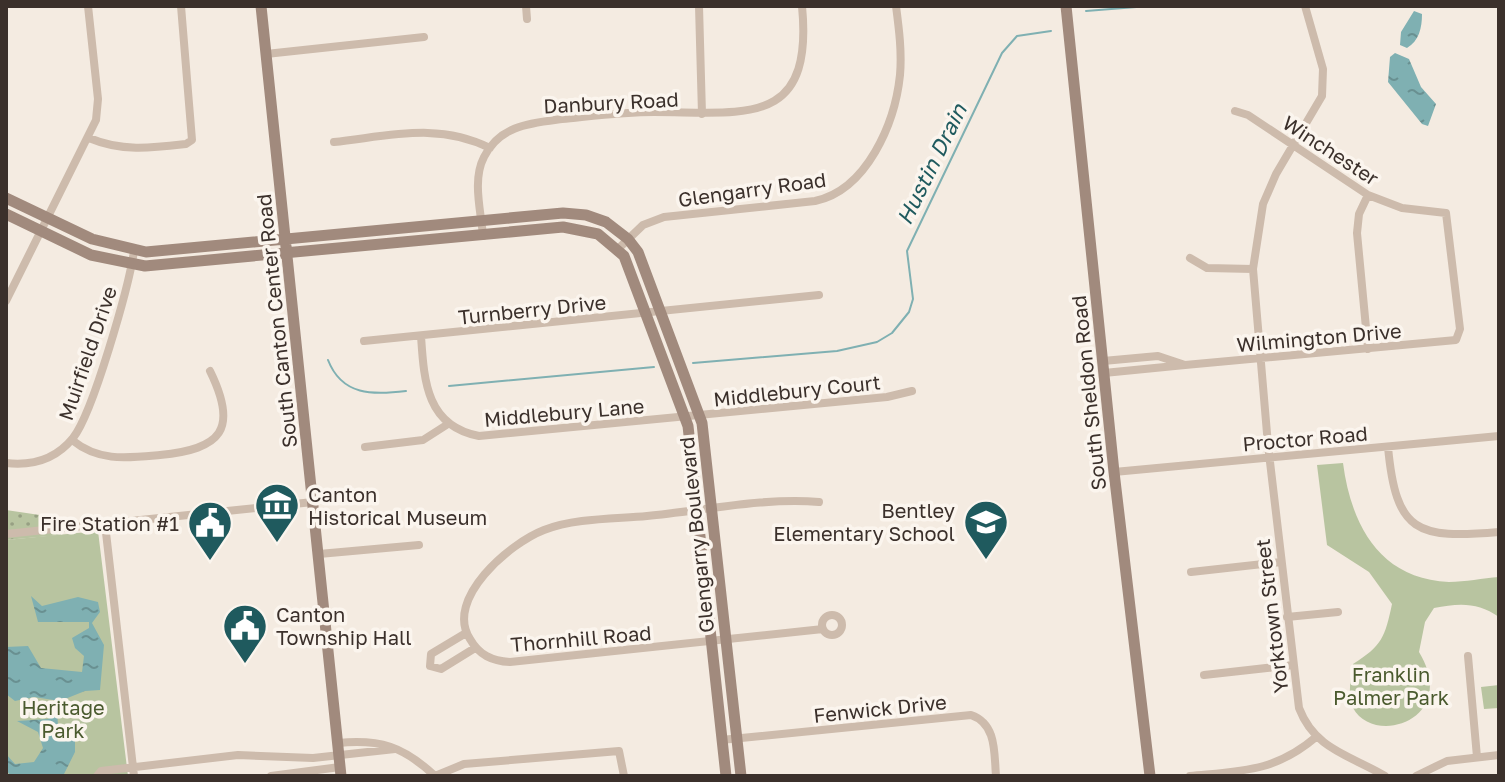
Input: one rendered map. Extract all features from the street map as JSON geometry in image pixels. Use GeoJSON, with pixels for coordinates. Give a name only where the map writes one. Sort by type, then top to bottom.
{"type":"FeatureCollection","features":[{"type":"Feature","properties":{"kind":"street"},"geometry":{"type":"LineString","coordinates":[[6,301],[89,138],[98,99],[88,6]]}},
{"type":"Feature","properties":{"kind":"street"},"geometry":{"type":"LineString","coordinates":[[89,138],[113,146],[138,149],[186,144],[192,140],[181,6]]}},
{"type":"Feature","properties":{"kind":"street","name":"South Canton Center Road"},"geometry":{"type":"LineString","coordinates":[[261,6],[339,760]]}},
{"type":"Feature","properties":{"kind":"street"},"geometry":{"type":"LineString","coordinates":[[526,6],[527,19]]}},
{"type":"Feature","properties":{"kind":"street"},"geometry":{"type":"LineString","coordinates":[[699,6],[702,114]]}},
{"type":"Feature","properties":{"kind":"street","name":"Danbury Road"},"geometry":{"type":"LineString","coordinates":[[490,148],[506,132],[529,123],[638,112],[749,112],[783,92],[795,77],[803,54],[802,6]]}},
{"type":"Feature","properties":{"kind":"street","name":"Glengarry Road"},"geometry":{"type":"LineString","coordinates":[[618,249],[643,225],[664,217],[815,201],[835,195],[851,184],[867,163],[896,94],[901,59],[896,6]]}},
{"type":"Feature","properties":{"kind":"street","name":"South Sheldon Road"},"geometry":{"type":"LineString","coordinates":[[1066,6],[1114,472],[1150,776]]}},
{"type":"Feature","properties":{"kind":"street","name":"Yorktown Street"},"geometry":{"type":"LineString","coordinates":[[1305,6],[1324,76],[1319,103],[1263,204],[1253,269],[1269,457],[1299,708],[1316,737],[1332,751],[1385,776]]}},
{"type":"Feature","properties":{"kind":"street"},"geometry":{"type":"LineString","coordinates":[[266,54],[424,37]]}},
{"type":"Feature","properties":{"kind":"street","name":"Winchester"},"geometry":{"type":"LineString","coordinates":[[1235,111],[1248,115],[1368,195],[1402,208],[1445,212],[1460,329],[1456,340]]}},
{"type":"Feature","properties":{"kind":"street"},"geometry":{"type":"LineString","coordinates":[[334,142],[446,132],[490,148],[479,176],[483,236]]}},
{"type":"Feature","properties":{"kind":"street"},"geometry":{"type":"LineString","coordinates":[[1368,195],[1359,214],[1357,233],[1368,349]]}},
{"type":"Feature","properties":{"kind":"street","name":"Glengarry Boulevard"},"geometry":{"type":"LineString","coordinates":[[6,198],[92,239],[134,251],[186,251],[556,214],[594,217],[628,239],[644,264],[699,416],[741,776]]}},
{"type":"Feature","properties":{"kind":"street"},"geometry":{"type":"LineString","coordinates":[[6,214],[91,255],[132,264],[187,265],[558,228],[587,230],[618,249]]}},
{"type":"Feature","properties":{"kind":"street"},"geometry":{"type":"LineString","coordinates":[[556,214],[558,228]]}},
{"type":"Feature","properties":{"kind":"street"},"geometry":{"type":"LineString","coordinates":[[446,225],[447,239]]}},
{"type":"Feature","properties":{"kind":"street"},"geometry":{"type":"LineString","coordinates":[[354,234],[355,248]]}},
{"type":"Feature","properties":{"kind":"street","name":"Glengarry Boulevard"},"geometry":{"type":"LineString","coordinates":[[618,249],[631,268],[685,417],[726,776]]}},
{"type":"Feature","properties":{"kind":"street","name":"Muirfield Drive"},"geometry":{"type":"LineString","coordinates":[[6,463],[43,460],[72,440],[84,418],[134,251]]}},
{"type":"Feature","properties":{"kind":"street"},"geometry":{"type":"LineString","coordinates":[[186,251],[187,265]]}},
{"type":"Feature","properties":{"kind":"street"},"geometry":{"type":"LineString","coordinates":[[1190,258],[1207,268],[1253,269]]}},
{"type":"Feature","properties":{"kind":"street","name":"Turnberry Drive"},"geometry":{"type":"LineString","coordinates":[[364,341],[819,295]]}},
{"type":"Feature","properties":{"kind":"street"},"geometry":{"type":"LineString","coordinates":[[365,447],[423,440],[448,424],[434,409],[426,390],[421,336]]}},
{"type":"Feature","properties":{"kind":"street","name":"Wilmington Drive"},"geometry":{"type":"LineString","coordinates":[[1103,367],[1158,356],[1185,365],[1456,340]]}},
{"type":"Feature","properties":{"kind":"street"},"geometry":{"type":"LineString","coordinates":[[72,440],[89,452],[112,458],[203,448],[217,436],[223,419],[222,400],[210,371]]}},
{"type":"Feature","properties":{"kind":"street","name":"Middlebury Court"},"geometry":{"type":"LineString","coordinates":[[685,417],[887,397],[912,391]]}},
{"type":"Feature","properties":{"kind":"street","name":"Middlebury Lane"},"geometry":{"type":"LineString","coordinates":[[448,424],[468,434],[488,437],[685,417]]}},
{"type":"Feature","properties":{"kind":"street","name":"Proctor Road"},"geometry":{"type":"LineString","coordinates":[[1114,472],[1499,436]]}},
{"type":"Feature","properties":{"kind":"street"},"geometry":{"type":"LineString","coordinates":[[1388,447],[1396,501],[1417,526],[1446,536],[1499,532]]}},
{"type":"Feature","properties":{"kind":"street"},"geometry":{"type":"LineString","coordinates":[[6,534],[313,502]]}},
{"type":"Feature","properties":{"kind":"street"},"geometry":{"type":"LineString","coordinates":[[466,633],[431,654],[429,664],[441,669],[475,648],[466,633],[465,602],[486,575],[525,540],[549,528],[712,509],[819,502]]}},
{"type":"Feature","properties":{"kind":"street"},"geometry":{"type":"LineString","coordinates":[[105,524],[133,772]]}},
{"type":"Feature","properties":{"kind":"street"},"geometry":{"type":"LineString","coordinates":[[319,554],[419,545]]}},
{"type":"Feature","properties":{"kind":"street"},"geometry":{"type":"LineString","coordinates":[[1191,572],[1281,562]]}},
{"type":"Feature","properties":{"kind":"street"},"geometry":{"type":"LineString","coordinates":[[1287,617],[1338,612]]}},
{"type":"Feature","properties":{"kind":"street","name":"Thornhill Road"},"geometry":{"type":"LineString","coordinates":[[475,648],[491,659],[510,662],[823,629]]}},
{"type":"Feature","properties":{"kind":"street"},"geometry":{"type":"LineString","coordinates":[[1468,656],[1477,757]]}},
{"type":"Feature","properties":{"kind":"street"},"geometry":{"type":"LineString","coordinates":[[1204,675],[1293,665]]}},
{"type":"Feature","properties":{"kind":"street","name":"Fenwick Drive"},"geometry":{"type":"LineString","coordinates":[[721,740],[971,715],[982,720],[990,730],[996,776]]}},
{"type":"Feature","properties":{"kind":"street"},"geometry":{"type":"LineString","coordinates":[[1190,776],[1266,768],[1290,757],[1316,737]]}},
{"type":"Feature","properties":{"kind":"street"},"geometry":{"type":"LineString","coordinates":[[271,776],[339,760],[369,740],[383,742],[419,762],[435,776],[464,764],[619,751],[624,776]]}},
{"type":"Feature","properties":{"kind":"street"},"geometry":{"type":"LineString","coordinates":[[97,776],[101,771],[133,772],[238,755],[339,760]]}},
{"type":"Feature","properties":{"kind":"street"},"geometry":{"type":"LineString","coordinates":[[1416,776],[1447,761],[1499,755]]}},
{"type":"Feature","properties":{"kind":"green space","name":"Franklin Palmer Park"},"geometry":{"type":"Polygon","coordinates":[[[1343,463],[1353,507],[1362,527],[1387,559],[1404,571],[1425,579],[1449,582],[1499,577],[1499,617],[1468,605],[1434,608],[1425,622],[1419,652],[1429,676],[1429,695],[1422,710],[1409,720],[1394,725],[1378,725],[1364,720],[1353,708],[1350,698],[1353,664],[1381,640],[1392,604],[1369,572],[1327,545],[1317,465],[1343,463]]]}},
{"type":"Feature","properties":{"kind":"green space"},"geometry":{"type":"Polygon","coordinates":[[[6,510],[60,518],[61,535],[6,540],[6,510]]]}},
{"type":"Feature","properties":{"kind":"green space","name":"Heritage Park"},"geometry":{"type":"Polygon","coordinates":[[[98,531],[128,776],[6,776],[6,540],[98,531]]]}},
{"type":"Feature","properties":{"kind":"green space","name":"Franklin Palmer Park"},"geometry":{"type":"Polygon","coordinates":[[[1499,685],[1499,708],[1484,709],[1481,687],[1499,685]]]}},
{"type":"Feature","properties":{"kind":"water"},"geometry":{"type":"Polygon","coordinates":[[[1414,11],[1422,14],[1421,24],[1417,38],[1407,48],[1400,45],[1401,32],[1414,11]]]}},
{"type":"Feature","properties":{"kind":"water"},"geometry":{"type":"Polygon","coordinates":[[[1395,53],[1409,59],[1421,87],[1436,104],[1428,126],[1422,124],[1388,82],[1390,57],[1395,53]]]}},
{"type":"Feature","properties":{"kind":"water"},"geometry":{"type":"Polygon","coordinates":[[[31,596],[42,606],[78,597],[98,602],[100,612],[92,623],[104,645],[100,690],[85,691],[60,701],[34,697],[15,701],[6,694],[6,647],[28,646],[41,668],[82,672],[84,656],[75,648],[72,638],[89,628],[89,622],[38,622],[31,596]]]}},
{"type":"Feature","properties":{"kind":"water"},"geometry":{"type":"Polygon","coordinates":[[[57,710],[58,725],[75,739],[75,752],[63,776],[11,776],[6,770],[6,754],[15,764],[34,762],[43,748],[38,732],[17,721],[48,719],[57,710]]]}},
{"type":"Feature","properties":{"kind":"waterway","name":"Hustin Drain"},"geometry":{"type":"LineString","coordinates":[[1086,11],[1149,6]]}},
{"type":"Feature","properties":{"kind":"waterway","name":"Hustin Drain"},"geometry":{"type":"LineString","coordinates":[[693,363],[837,351],[877,342],[892,333],[909,312],[913,299],[907,251],[1002,53],[1017,36],[1051,31]]}},
{"type":"Feature","properties":{"kind":"waterway","name":"Hustin Drain"},"geometry":{"type":"LineString","coordinates":[[328,360],[341,381],[350,387],[382,393],[406,391]]}},
{"type":"Feature","properties":{"kind":"waterway","name":"Hustin Drain"},"geometry":{"type":"LineString","coordinates":[[449,386],[654,367]]}},
{"type":"Feature","properties":{"kind":"place","name":"Canton Historical Museum"},"geometry":{"type":"Point","coordinates":[277,544]}},
{"type":"Feature","properties":{"kind":"place","name":"Bentley Elementary School"},"geometry":{"type":"Point","coordinates":[986,561]}},
{"type":"Feature","properties":{"kind":"place","name":"Fire Station #1"},"geometry":{"type":"Point","coordinates":[210,562]}},
{"type":"Feature","properties":{"kind":"place","name":"Canton Township Hall"},"geometry":{"type":"Point","coordinates":[245,665]}}]}
